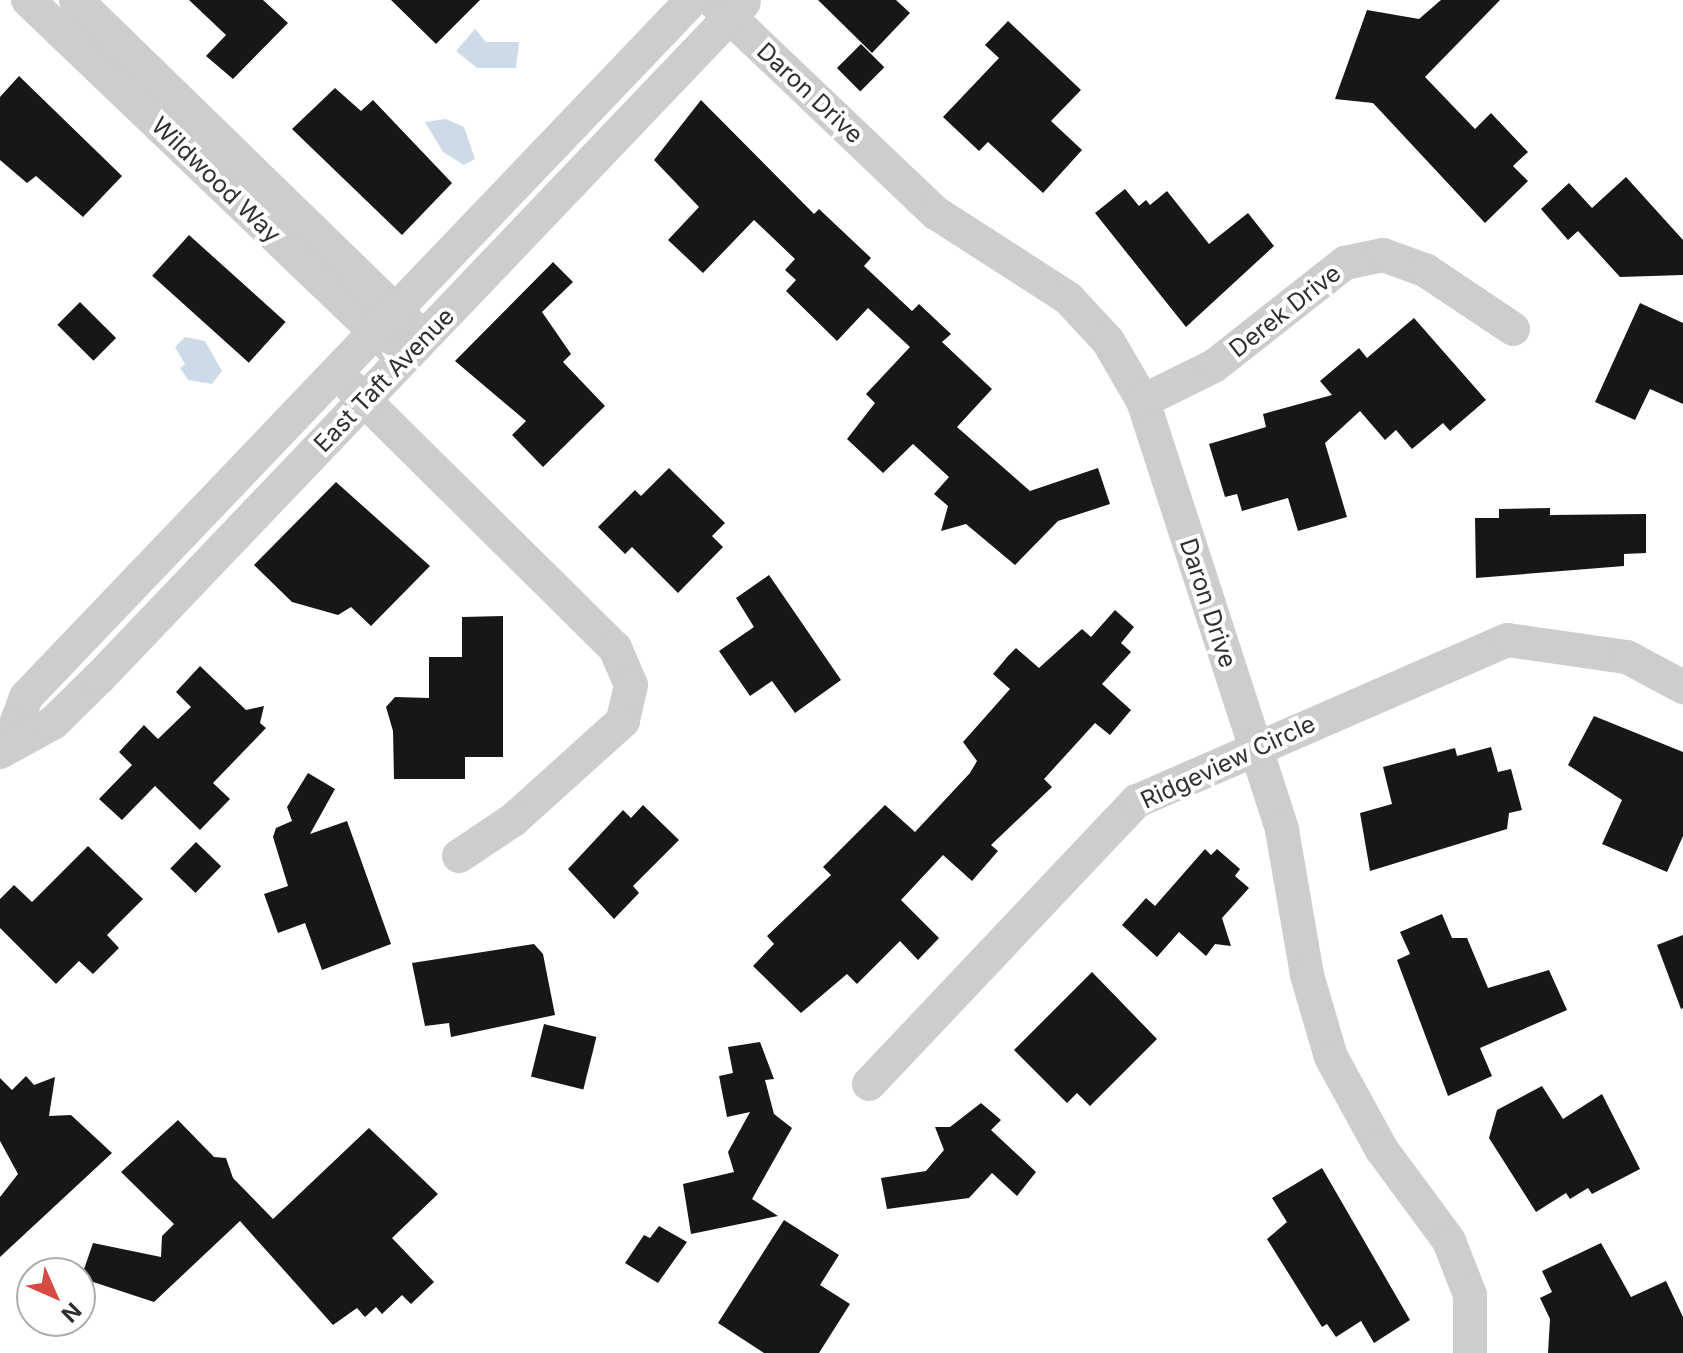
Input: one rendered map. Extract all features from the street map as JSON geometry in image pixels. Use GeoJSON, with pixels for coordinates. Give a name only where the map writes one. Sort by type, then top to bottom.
{"type":"FeatureCollection","features":[{"type":"Feature","properties":{"kind":"street","name":"Wildwood Way"},"geometry":{"type":"LineString","coordinates":[[28,0],[200,143],[414,349]]}},
{"type":"Feature","properties":{"kind":"street","name":"Wildwood Way"},"geometry":{"type":"LineString","coordinates":[[76,0],[200,143]]}},
{"type":"Feature","properties":{"kind":"street","name":"East Taft Avenue"},"geometry":{"type":"LineString","coordinates":[[3,743],[26,697],[692,0]]}},
{"type":"Feature","properties":{"kind":"street","name":"East Taft Avenue"},"geometry":{"type":"LineString","coordinates":[[3,743],[53,723],[365,401],[729,6]]}},
{"type":"Feature","properties":{"kind":"street","name":"Daron Drive"},"geometry":{"type":"LineString","coordinates":[[729,6],[936,213],[1068,298],[1108,341],[1143,401],[1282,830],[1307,975],[1331,1057],[1382,1150],[1449,1241],[1470,1295],[1470,1353]]}},
{"type":"Feature","properties":{"kind":"street","name":"Derek Drive"},"geometry":{"type":"LineString","coordinates":[[1143,401],[1214,366],[1345,263],[1383,255],[1425,270],[1513,329]]}},
{"type":"Feature","properties":{"kind":"street"},"geometry":{"type":"LineString","coordinates":[[337,373],[615,648],[631,685],[623,721],[513,820],[459,856]]}},
{"type":"Feature","properties":{"kind":"street","name":"Ridgeview Circle"},"geometry":{"type":"LineString","coordinates":[[869,1084],[1137,801],[1254,746],[1507,640],[1627,657],[1683,687]]}},
{"type":"Feature","properties":{"kind":"water"},"geometry":{"type":"Polygon","coordinates":[[[475,29],[486,42],[519,42],[516,68],[477,68],[456,51],[475,29]]]}},
{"type":"Feature","properties":{"kind":"water"},"geometry":{"type":"Polygon","coordinates":[[[446,119],[464,127],[475,159],[464,165],[443,152],[425,122],[446,119]]]}},
{"type":"Feature","properties":{"kind":"water"},"geometry":{"type":"Polygon","coordinates":[[[185,337],[205,341],[222,371],[212,384],[188,380],[180,368],[185,364],[175,347],[185,337]]]}},
{"type":"Feature","properties":{"kind":"building"},"geometry":{"type":"Polygon","coordinates":[[[189,0],[263,0],[288,23],[233,79],[206,56],[226,35],[189,0]]]}},
{"type":"Feature","properties":{"kind":"building"},"geometry":{"type":"Polygon","coordinates":[[[391,0],[480,0],[436,44],[391,0]]]}},
{"type":"Feature","properties":{"kind":"building"},"geometry":{"type":"Polygon","coordinates":[[[818,0],[896,0],[910,13],[872,53],[818,0]]]}},
{"type":"Feature","properties":{"kind":"building"},"geometry":{"type":"Polygon","coordinates":[[[1441,0],[1500,0],[1425,77],[1475,129],[1491,113],[1528,152],[1513,166],[1528,181],[1485,223],[1373,103],[1335,99],[1367,10],[1419,19],[1441,0]]]}},
{"type":"Feature","properties":{"kind":"building"},"geometry":{"type":"Polygon","coordinates":[[[1008,21],[1081,90],[1051,121],[1082,150],[1043,193],[988,142],[979,151],[943,117],[999,58],[985,45],[1008,21]]]}},
{"type":"Feature","properties":{"kind":"building"},"geometry":{"type":"Polygon","coordinates":[[[861,44],[884,67],[860,91],[837,68],[861,44]]]}},
{"type":"Feature","properties":{"kind":"building"},"geometry":{"type":"Polygon","coordinates":[[[19,76],[122,176],[83,217],[36,176],[27,183],[0,160],[0,97],[19,76]]]}},
{"type":"Feature","properties":{"kind":"building"},"geometry":{"type":"Polygon","coordinates":[[[335,88],[361,111],[373,100],[452,183],[402,235],[292,129],[335,88]]]}},
{"type":"Feature","properties":{"kind":"building"},"geometry":{"type":"Polygon","coordinates":[[[701,100],[814,214],[819,209],[871,258],[864,266],[912,311],[919,304],[951,334],[942,342],[992,389],[957,427],[1030,491],[1098,468],[1110,504],[1058,521],[1015,565],[966,524],[941,531],[948,506],[934,494],[949,477],[913,444],[883,473],[847,439],[875,403],[866,394],[910,347],[868,308],[837,341],[786,291],[796,280],[785,270],[795,259],[754,220],[703,273],[668,240],[699,207],[654,160],[701,100]]]}},
{"type":"Feature","properties":{"kind":"building"},"geometry":{"type":"Polygon","coordinates":[[[1626,177],[1683,240],[1683,275],[1620,277],[1578,231],[1568,240],[1541,209],[1569,183],[1592,208],[1626,177]]]}},
{"type":"Feature","properties":{"kind":"building"},"geometry":{"type":"Polygon","coordinates":[[[1125,189],[1139,206],[1146,200],[1150,205],[1167,191],[1209,244],[1248,213],[1274,246],[1186,327],[1095,213],[1125,189]]]}},
{"type":"Feature","properties":{"kind":"building"},"geometry":{"type":"Polygon","coordinates":[[[189,235],[286,322],[249,363],[152,276],[189,235]]]}},
{"type":"Feature","properties":{"kind":"building"},"geometry":{"type":"Polygon","coordinates":[[[553,262],[573,282],[542,312],[571,354],[563,362],[605,406],[543,467],[512,435],[526,421],[455,361],[553,262]]]}},
{"type":"Feature","properties":{"kind":"building"},"geometry":{"type":"Polygon","coordinates":[[[80,302],[116,338],[93,361],[57,325],[80,302]]]}},
{"type":"Feature","properties":{"kind":"building"},"geometry":{"type":"Polygon","coordinates":[[[1640,303],[1683,323],[1683,404],[1650,389],[1635,420],[1595,402],[1640,303]]]}},
{"type":"Feature","properties":{"kind":"building"},"geometry":{"type":"Polygon","coordinates":[[[1414,318],[1486,400],[1450,431],[1443,423],[1412,449],[1396,430],[1385,440],[1360,411],[1325,443],[1347,517],[1298,531],[1288,498],[1242,511],[1237,494],[1225,497],[1209,444],[1266,427],[1263,414],[1332,395],[1320,381],[1359,348],[1367,358],[1414,318]]]}},
{"type":"Feature","properties":{"kind":"building"},"geometry":{"type":"Polygon","coordinates":[[[669,468],[725,523],[712,536],[723,547],[678,593],[632,547],[625,554],[598,527],[635,490],[641,496],[669,468]]]}},
{"type":"Feature","properties":{"kind":"building"},"geometry":{"type":"Polygon","coordinates":[[[336,482],[430,566],[371,626],[351,607],[338,615],[292,602],[254,565],[336,482]]]}},
{"type":"Feature","properties":{"kind":"building"},"geometry":{"type":"Polygon","coordinates":[[[1550,508],[1550,515],[1646,514],[1646,553],[1624,554],[1624,566],[1476,578],[1475,518],[1499,518],[1499,509],[1550,508]]]}},
{"type":"Feature","properties":{"kind":"building"},"geometry":{"type":"Polygon","coordinates":[[[769,575],[841,680],[795,713],[772,681],[750,696],[719,651],[754,627],[736,598],[769,575]]]}},
{"type":"Feature","properties":{"kind":"building"},"geometry":{"type":"Polygon","coordinates":[[[1115,610],[1134,627],[1121,643],[1131,652],[1102,684],[1131,710],[1110,735],[1095,723],[1044,779],[1052,787],[991,845],[998,851],[972,881],[943,855],[901,900],[939,938],[918,960],[900,941],[857,984],[847,974],[801,1013],[753,966],[774,944],[767,936],[831,875],[823,867],[885,805],[915,832],[970,773],[977,761],[963,742],[1010,689],[993,674],[1016,648],[1039,668],[1082,629],[1091,637],[1115,610]]]}},
{"type":"Feature","properties":{"kind":"building"},"geometry":{"type":"Polygon","coordinates":[[[503,616],[503,757],[465,757],[465,779],[394,779],[393,731],[386,707],[395,697],[429,698],[429,657],[462,657],[462,617],[503,616]]]}},
{"type":"Feature","properties":{"kind":"building"},"geometry":{"type":"Polygon","coordinates":[[[200,666],[246,710],[264,706],[260,723],[266,728],[213,783],[230,799],[200,830],[155,786],[122,820],[99,799],[132,765],[119,752],[144,725],[158,739],[191,707],[176,692],[200,666]]]}},
{"type":"Feature","properties":{"kind":"building"},"geometry":{"type":"Polygon","coordinates":[[[1594,716],[1683,752],[1683,836],[1667,872],[1602,844],[1622,800],[1568,765],[1594,716]]]}},
{"type":"Feature","properties":{"kind":"building"},"geometry":{"type":"Polygon","coordinates":[[[1491,747],[1498,772],[1511,769],[1522,810],[1509,813],[1507,829],[1370,871],[1360,813],[1392,804],[1383,767],[1455,748],[1457,756],[1491,747]]]}},
{"type":"Feature","properties":{"kind":"building"},"geometry":{"type":"Polygon","coordinates":[[[308,773],[335,789],[310,834],[347,821],[391,944],[322,970],[305,923],[278,933],[264,894],[288,886],[273,837],[276,828],[292,821],[287,807],[308,773]]]}},
{"type":"Feature","properties":{"kind":"building"},"geometry":{"type":"Polygon","coordinates":[[[643,805],[679,840],[633,886],[639,893],[614,919],[568,869],[623,810],[631,818],[643,805]]]}},
{"type":"Feature","properties":{"kind":"building"},"geometry":{"type":"Polygon","coordinates":[[[196,842],[221,866],[195,893],[170,869],[196,842]]]}},
{"type":"Feature","properties":{"kind":"building"},"geometry":{"type":"Polygon","coordinates":[[[88,846],[143,899],[107,935],[119,948],[93,974],[79,961],[56,984],[0,928],[0,899],[14,885],[32,902],[88,846]]]}},
{"type":"Feature","properties":{"kind":"building"},"geometry":{"type":"Polygon","coordinates":[[[1205,849],[1211,855],[1217,849],[1240,869],[1235,876],[1249,888],[1222,918],[1231,946],[1215,944],[1206,956],[1179,932],[1157,957],[1122,925],[1146,898],[1155,906],[1205,849]]]}},
{"type":"Feature","properties":{"kind":"building"},"geometry":{"type":"Polygon","coordinates":[[[1442,914],[1452,938],[1467,938],[1488,988],[1549,970],[1567,1010],[1480,1048],[1492,1076],[1448,1096],[1397,960],[1410,954],[1400,932],[1442,914]]]}},
{"type":"Feature","properties":{"kind":"building"},"geometry":{"type":"Polygon","coordinates":[[[1683,935],[1683,1008],[1681,1009],[1657,945],[1683,935]]]}},
{"type":"Feature","properties":{"kind":"building"},"geometry":{"type":"Polygon","coordinates":[[[534,944],[543,954],[555,1015],[451,1037],[449,1023],[425,1026],[412,963],[534,944]]]}},
{"type":"Feature","properties":{"kind":"building"},"geometry":{"type":"Polygon","coordinates":[[[1092,972],[1157,1039],[1090,1106],[1077,1093],[1067,1103],[1014,1050],[1092,972]]]}},
{"type":"Feature","properties":{"kind":"building"},"geometry":{"type":"Polygon","coordinates":[[[544,1024],[596,1037],[583,1089],[531,1076],[544,1024]]]}},
{"type":"Feature","properties":{"kind":"building"},"geometry":{"type":"Polygon","coordinates":[[[760,1042],[774,1079],[765,1080],[774,1114],[792,1128],[752,1199],[778,1216],[691,1234],[683,1184],[734,1172],[728,1152],[750,1112],[727,1117],[719,1076],[733,1073],[728,1047],[760,1042]]]}},
{"type":"Feature","properties":{"kind":"building"},"geometry":{"type":"Polygon","coordinates":[[[26,1076],[34,1085],[55,1077],[49,1116],[71,1115],[112,1153],[0,1257],[0,1197],[18,1174],[0,1141],[0,1078],[12,1090],[26,1076]]]}},
{"type":"Feature","properties":{"kind":"building"},"geometry":{"type":"Polygon","coordinates":[[[1542,1086],[1563,1119],[1602,1094],[1640,1169],[1592,1194],[1588,1188],[1570,1199],[1566,1193],[1536,1212],[1489,1138],[1497,1110],[1542,1086]]]}},
{"type":"Feature","properties":{"kind":"building"},"geometry":{"type":"Polygon","coordinates":[[[981,1103],[1001,1120],[991,1130],[1036,1172],[1017,1196],[992,1173],[969,1198],[887,1209],[881,1178],[926,1171],[944,1150],[935,1127],[950,1127],[981,1103]]]}},
{"type":"Feature","properties":{"kind":"building"},"geometry":{"type":"Polygon","coordinates":[[[178,1120],[214,1157],[226,1158],[233,1178],[273,1219],[369,1128],[438,1194],[392,1238],[434,1282],[411,1304],[402,1295],[382,1314],[376,1307],[365,1317],[357,1308],[333,1325],[240,1221],[154,1302],[96,1283],[96,1257],[88,1257],[93,1243],[161,1257],[162,1236],[174,1224],[121,1172],[178,1120]]]}},
{"type":"Feature","properties":{"kind":"building"},"geometry":{"type":"Polygon","coordinates":[[[1322,1168],[1410,1320],[1374,1343],[1361,1321],[1336,1337],[1327,1324],[1322,1327],[1267,1239],[1287,1222],[1272,1198],[1322,1168]]]}},
{"type":"Feature","properties":{"kind":"building"},"geometry":{"type":"Polygon","coordinates":[[[784,1220],[839,1255],[820,1285],[850,1304],[819,1353],[764,1353],[718,1323],[784,1220]]]}},
{"type":"Feature","properties":{"kind":"building"},"geometry":{"type":"Polygon","coordinates":[[[659,1226],[687,1242],[658,1283],[625,1263],[644,1235],[650,1238],[659,1226]]]}},
{"type":"Feature","properties":{"kind":"building"},"geometry":{"type":"Polygon","coordinates":[[[1601,1243],[1631,1297],[1666,1281],[1683,1317],[1683,1353],[1548,1353],[1550,1319],[1540,1298],[1552,1292],[1542,1271],[1601,1243]]]}}]}
